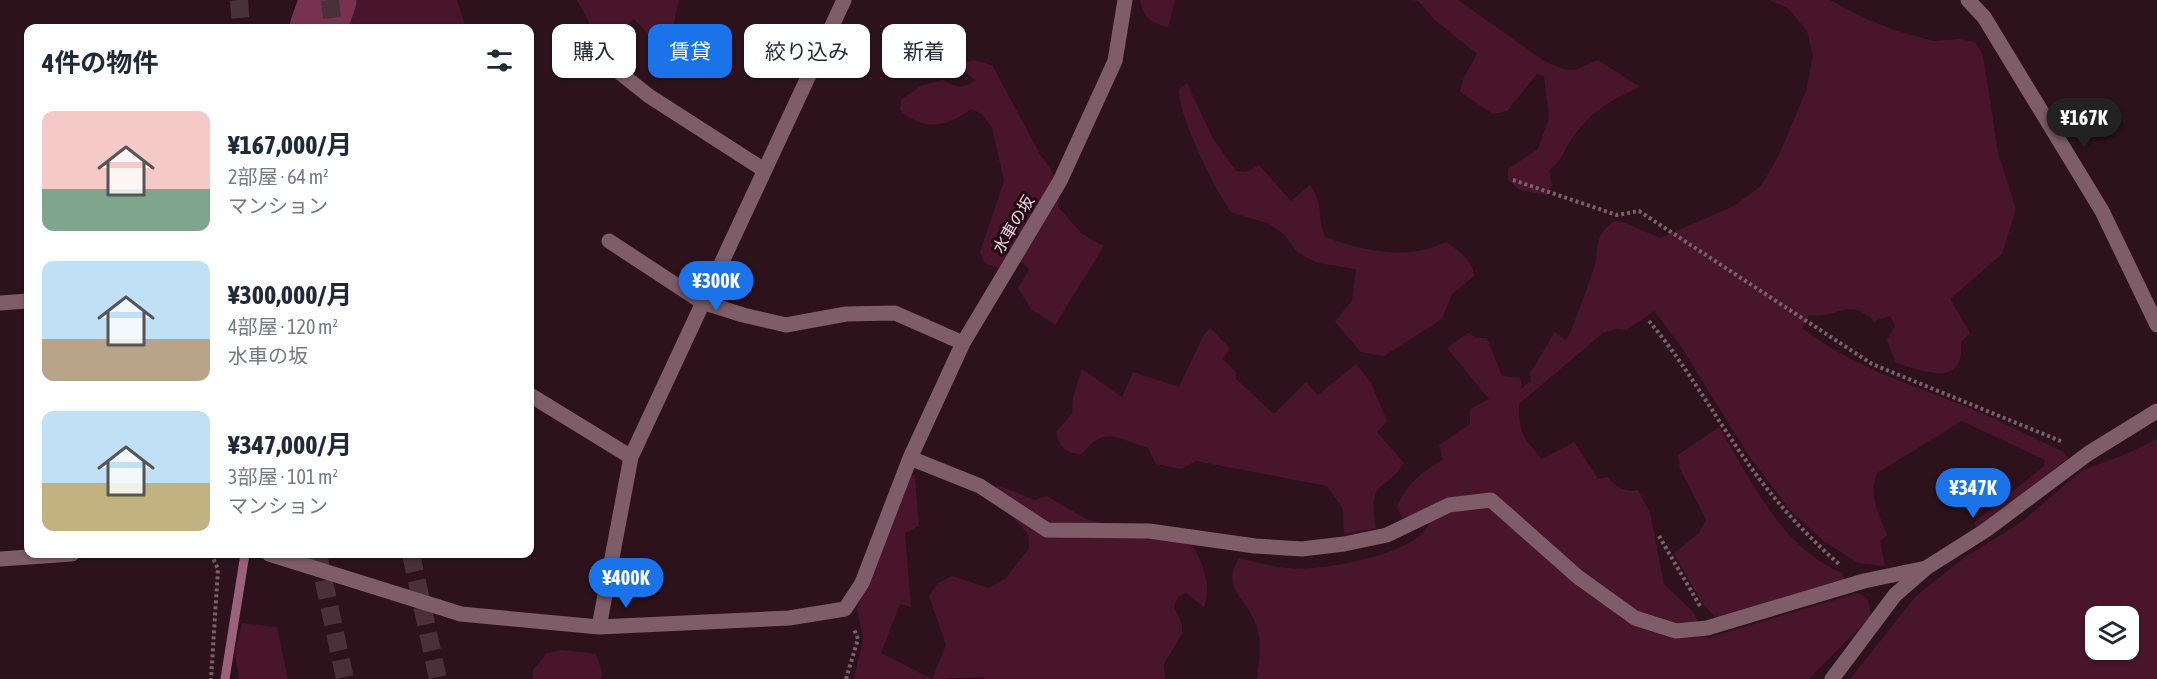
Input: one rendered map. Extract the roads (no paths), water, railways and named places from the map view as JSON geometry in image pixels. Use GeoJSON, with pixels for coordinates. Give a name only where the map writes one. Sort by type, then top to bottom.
{"type":"FeatureCollection","features":[{"type":"Feature","properties":{"kind":"street"},"geometry":{"type":"LineString","coordinates":[[282,558],[461,614],[599,627],[631,457],[844,0]]}},
{"type":"Feature","properties":{"kind":"street","name":"水車の坂"},"geometry":{"type":"LineString","coordinates":[[599,627],[789,618],[846,609],[862,583],[910,458],[963,344],[1060,181],[1115,61],[1125,0]]}},
{"type":"Feature","properties":{"kind":"street"},"geometry":{"type":"LineString","coordinates":[[1968,0],[1984,17],[2102,211],[2157,325]]}},
{"type":"Feature","properties":{"kind":"street"},"geometry":{"type":"LineString","coordinates":[[626,78],[649,96],[764,170]]}},
{"type":"Feature","properties":{"kind":"street"},"geometry":{"type":"LineString","coordinates":[[609,241],[702,302],[786,325],[846,314],[895,312],[963,344]]}},
{"type":"Feature","properties":{"kind":"street"},"geometry":{"type":"LineString","coordinates":[[0,303],[24,301]]}},
{"type":"Feature","properties":{"kind":"street"},"geometry":{"type":"LineString","coordinates":[[534,396],[631,457]]}},
{"type":"Feature","properties":{"kind":"street"},"geometry":{"type":"LineString","coordinates":[[1832,679],[1895,595],[1926,567],[1986,530],[2089,453],[2157,411]]}},
{"type":"Feature","properties":{"kind":"street"},"geometry":{"type":"LineString","coordinates":[[910,458],[980,486],[1047,530],[1149,531],[1255,546],[1302,549],[1344,544],[1388,535],[1449,505],[1491,500],[1578,577],[1635,618],[1676,631],[1715,626],[1864,581],[1926,567]]}},
{"type":"Feature","properties":{"kind":"street"},"geometry":{"type":"LineString","coordinates":[[0,559],[24,557]]}},
{"type":"Feature","properties":{"kind":"waterway"},"geometry":{"type":"LineString","coordinates":[[319,24],[328,0]]}},
{"type":"Feature","properties":{"kind":"waterway"},"geometry":{"type":"LineString","coordinates":[[225,679],[244,558]]}},
{"type":"Feature","properties":{"kind":"tunnel"},"geometry":{"type":"LineString","coordinates":[[239,0],[241,24]]}},
{"type":"Feature","properties":{"kind":"tunnel"},"geometry":{"type":"LineString","coordinates":[[330,0],[333,24]]}},
{"type":"Feature","properties":{"kind":"tunnel"},"geometry":{"type":"LineString","coordinates":[[319,558],[345,679]]}},
{"type":"Feature","properties":{"kind":"tunnel"},"geometry":{"type":"LineString","coordinates":[[412,558],[438,679]]}}]}
